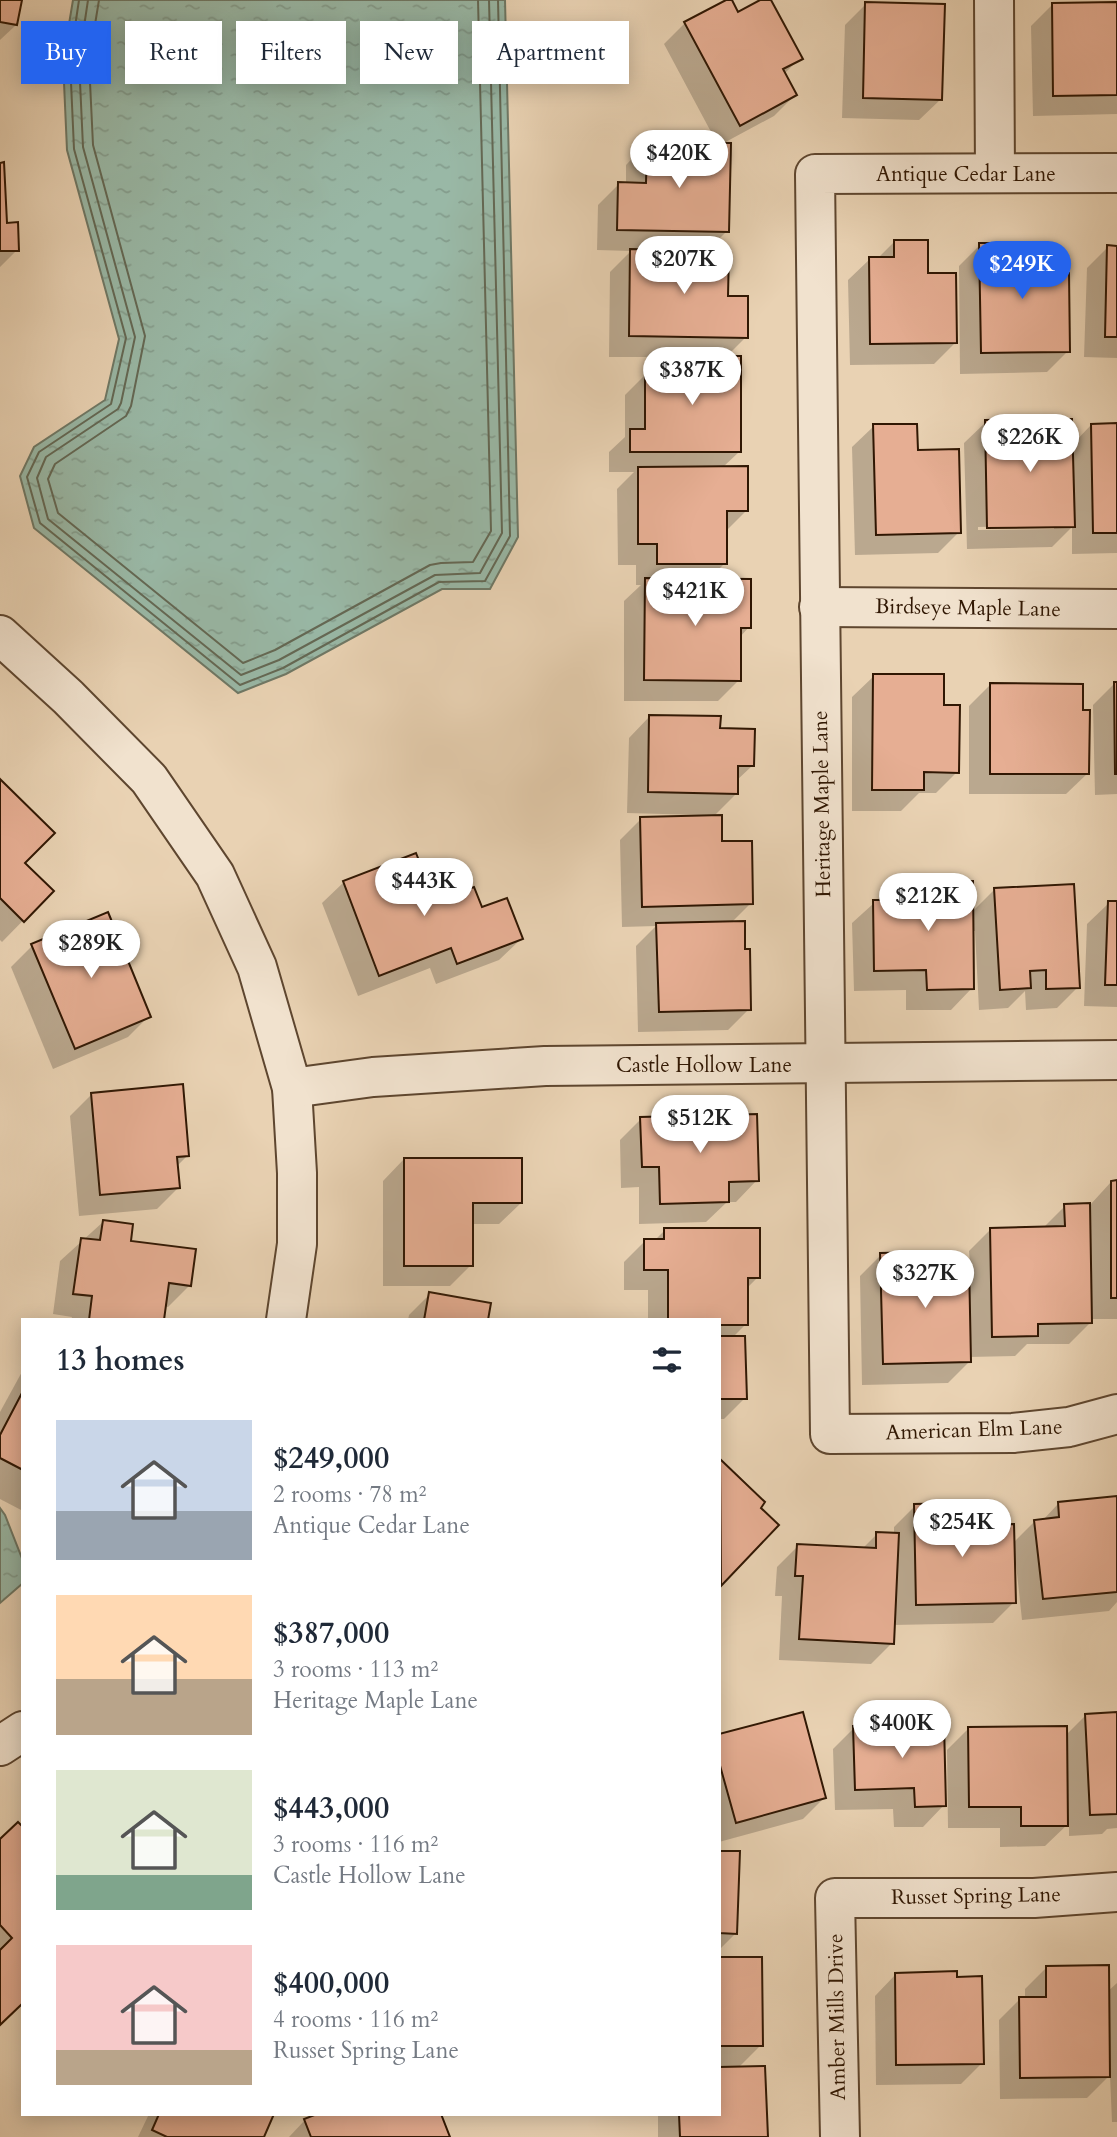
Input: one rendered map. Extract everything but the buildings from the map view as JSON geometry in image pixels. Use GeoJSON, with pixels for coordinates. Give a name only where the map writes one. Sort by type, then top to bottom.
{"type":"FeatureCollection","features":[{"type":"Feature","properties":{"kind":"street"},"geometry":{"type":"LineString","coordinates":[[994,0],[995,173]]}},
{"type":"Feature","properties":{"kind":"street","name":"Antique Cedar Lane"},"geometry":{"type":"LineString","coordinates":[[815,174],[1117,173]]}},
{"type":"Feature","properties":{"kind":"street","name":"Heritage Maple Lane"},"geometry":{"type":"LineString","coordinates":[[815,174],[830,1434]]}},
{"type":"Feature","properties":{"kind":"street","name":"Birdseye Maple Lane"},"geometry":{"type":"LineString","coordinates":[[819,607],[1117,609]]}},
{"type":"Feature","properties":{"kind":"street"},"geometry":{"type":"LineString","coordinates":[[0,635],[68,697],[149,779],[215,876],[257,967],[292,1088],[297,1173],[296,1244],[286,1318]]}},
{"type":"Feature","properties":{"kind":"street","name":"Castle Hollow Lane"},"geometry":{"type":"LineString","coordinates":[[292,1088],[373,1077],[545,1066],[1117,1060]]}},
{"type":"Feature","properties":{"kind":"street","name":"American Elm Lane"},"geometry":{"type":"LineString","coordinates":[[830,1434],[1013,1433],[1069,1427],[1117,1414]]}},
{"type":"Feature","properties":{"kind":"street"},"geometry":{"type":"LineString","coordinates":[[0,1746],[21,1732]]}},
{"type":"Feature","properties":{"kind":"street","name":"Russet Spring Lane"},"geometry":{"type":"LineString","coordinates":[[835,1898],[1034,1898],[1117,1892]]}},
{"type":"Feature","properties":{"kind":"street","name":"Amber Mills Drive"},"geometry":{"type":"LineString","coordinates":[[835,1898],[840,2137]]}},
{"type":"Feature","properties":{"kind":"water"},"geometry":{"type":"Polygon","coordinates":[[[73,0],[505,0],[506,21],[472,21],[472,84],[507,84],[518,537],[490,589],[442,589],[286,674],[238,693],[34,528],[20,476],[34,447],[105,400],[119,339],[67,150],[64,84],[111,84],[111,21],[70,21],[73,0]]]}},
{"type":"Feature","properties":{"kind":"water"},"geometry":{"type":"Polygon","coordinates":[[[0,1508],[21,1556],[21,1585],[0,1603],[0,1508]]]}}]}
